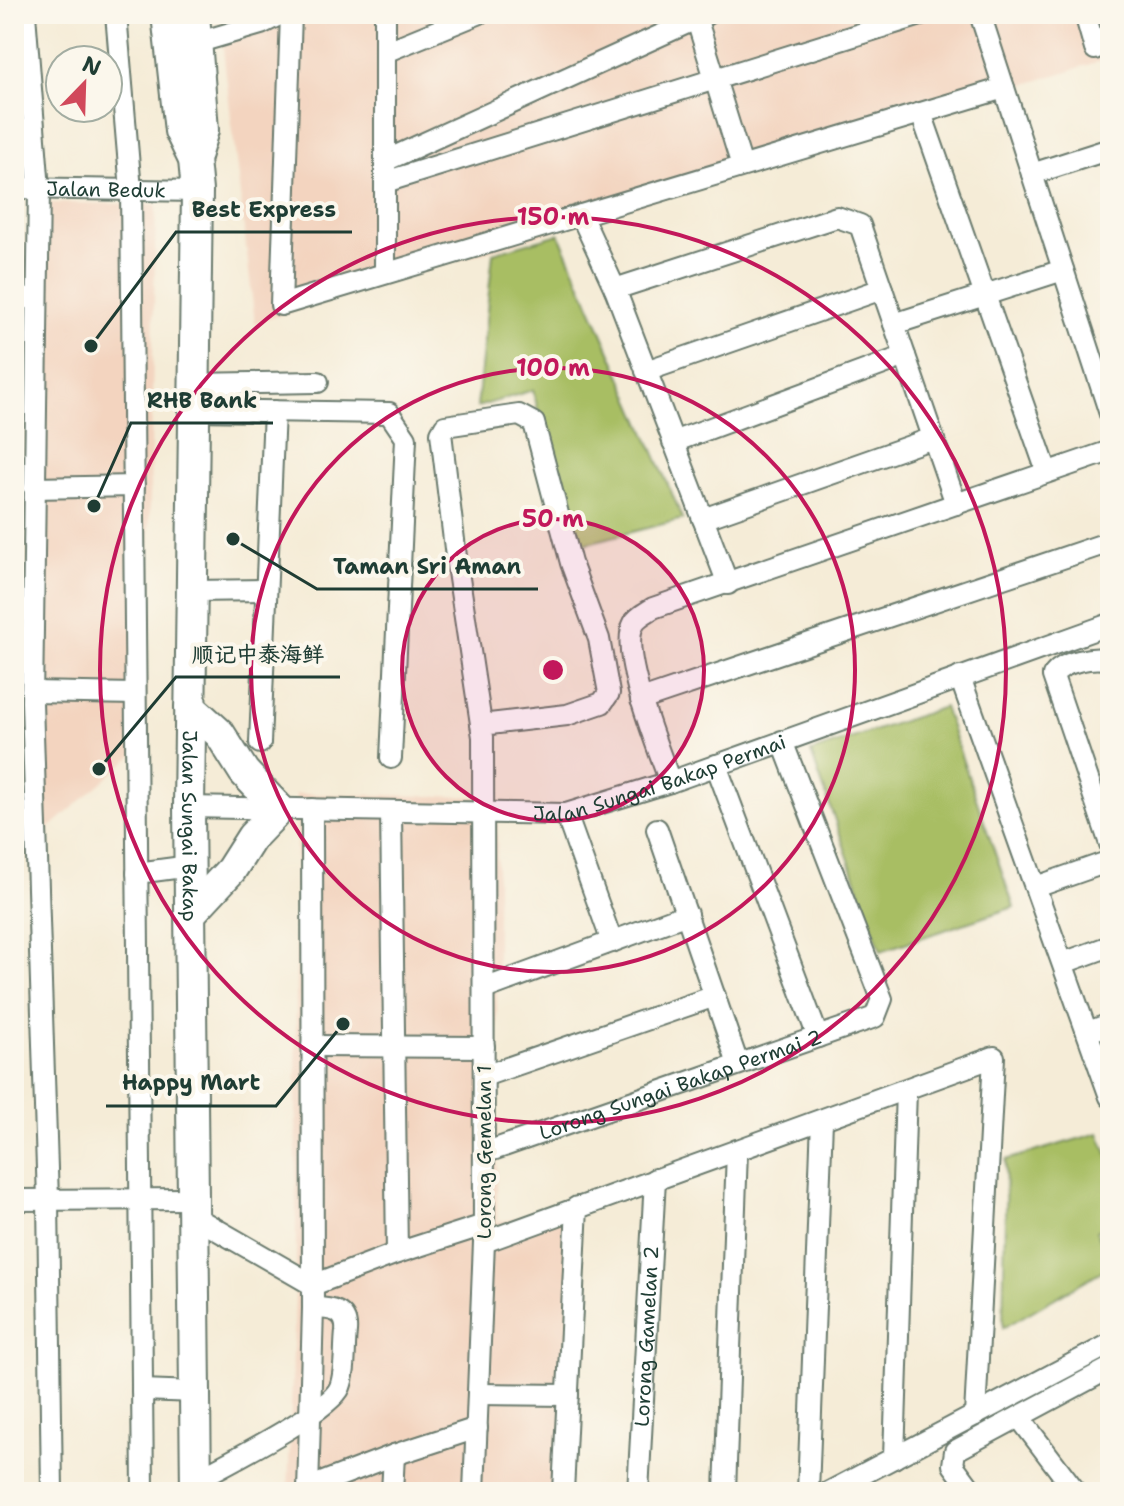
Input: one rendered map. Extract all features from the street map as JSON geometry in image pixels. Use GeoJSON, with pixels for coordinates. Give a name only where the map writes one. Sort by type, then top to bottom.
{"type":"FeatureCollection","features":[{"type":"Feature","properties":{"kind":"highway","name":"Jalan Sungai Bakap"},"geometry":{"type":"LineString","coordinates":[[167,14],[180,131],[194,160],[197,191],[189,807],[196,1486]]}},
{"type":"Feature","properties":{"kind":"highway","name":"Jalan Sungai Bakap"},"geometry":{"type":"LineString","coordinates":[[194,160],[203,130],[195,29]]}},
{"type":"Feature","properties":{"kind":"highway"},"geometry":{"type":"LineString","coordinates":[[190,707],[220,734],[244,772],[279,809],[252,837],[231,870],[190,914]]}},
{"type":"Feature","properties":{"kind":"street"},"geometry":{"type":"LineString","coordinates":[[25,14],[39,189],[34,488],[26,699],[48,1200],[52,1492]]}},
{"type":"Feature","properties":{"kind":"street"},"geometry":{"type":"LineString","coordinates":[[116,14],[131,190],[143,1492]]}},
{"type":"Feature","properties":{"kind":"street"},"geometry":{"type":"LineString","coordinates":[[195,29],[261,24],[281,14]]}},
{"type":"Feature","properties":{"kind":"street"},"geometry":{"type":"LineString","coordinates":[[291,14],[281,305],[1004,88]]}},
{"type":"Feature","properties":{"kind":"street"},"geometry":{"type":"LineString","coordinates":[[385,14],[385,272]]}},
{"type":"Feature","properties":{"kind":"street"},"geometry":{"type":"LineString","coordinates":[[385,52],[478,14]]}},
{"type":"Feature","properties":{"kind":"street"},"geometry":{"type":"LineString","coordinates":[[385,182],[924,14]]}},
{"type":"Feature","properties":{"kind":"street"},"geometry":{"type":"LineString","coordinates":[[980,14],[1110,414]]}},
{"type":"Feature","properties":{"kind":"street"},"geometry":{"type":"LineString","coordinates":[[1085,14],[1095,49]]}},
{"type":"Feature","properties":{"kind":"street"},"geometry":{"type":"LineString","coordinates":[[385,161],[699,16],[742,166]]}},
{"type":"Feature","properties":{"kind":"street"},"geometry":{"type":"LineString","coordinates":[[921,113],[1047,472]]}},
{"type":"Feature","properties":{"kind":"street"},"geometry":{"type":"LineString","coordinates":[[1032,174],[1110,149]]}},
{"type":"Feature","properties":{"kind":"street","name":"Jalan Beduk"},"geometry":{"type":"LineString","coordinates":[[14,188],[197,191]]}},
{"type":"Feature","properties":{"kind":"street"},"geometry":{"type":"LineString","coordinates":[[581,215],[615,289],[728,584]]}},
{"type":"Feature","properties":{"kind":"street"},"geometry":{"type":"LineString","coordinates":[[615,289],[837,217],[860,225],[956,504]]}},
{"type":"Feature","properties":{"kind":"street"},"geometry":{"type":"LineString","coordinates":[[894,324],[1063,270]]}},
{"type":"Feature","properties":{"kind":"street"},"geometry":{"type":"LineString","coordinates":[[646,371],[882,289]]}},
{"type":"Feature","properties":{"kind":"street"},"geometry":{"type":"LineString","coordinates":[[14,298],[37,298]]}},
{"type":"Feature","properties":{"kind":"street"},"geometry":{"type":"LineString","coordinates":[[673,442],[905,356]]}},
{"type":"Feature","properties":{"kind":"street"},"geometry":{"type":"LineString","coordinates":[[194,397],[318,382]]}},
{"type":"Feature","properties":{"kind":"street"},"geometry":{"type":"LineString","coordinates":[[194,397],[274,411],[389,413],[406,438],[391,758]]}},
{"type":"Feature","properties":{"kind":"street"},"geometry":{"type":"LineString","coordinates":[[260,743],[274,411]]}},
{"type":"Feature","properties":{"kind":"street","name":"Lorong Gemelan 1"},"geometry":{"type":"LineString","coordinates":[[474,1492],[484,1233],[484,812],[481,725],[441,433],[445,426],[519,415],[534,423],[571,563],[599,639],[609,693],[602,703],[567,715],[481,725]]}},
{"type":"Feature","properties":{"kind":"street"},"geometry":{"type":"LineString","coordinates":[[703,519],[933,438]]}},
{"type":"Feature","properties":{"kind":"street"},"geometry":{"type":"LineString","coordinates":[[670,782],[641,700],[629,640],[634,622],[653,608],[1110,451]]}},
{"type":"Feature","properties":{"kind":"street"},"geometry":{"type":"LineString","coordinates":[[34,488],[134,486]]}},
{"type":"Feature","properties":{"kind":"street"},"geometry":{"type":"LineString","coordinates":[[641,700],[1110,542]]}},
{"type":"Feature","properties":{"kind":"street"},"geometry":{"type":"LineString","coordinates":[[192,591],[266,590]]}},
{"type":"Feature","properties":{"kind":"street","name":"Jalan Sungai Bakap Permai"},"geometry":{"type":"LineString","coordinates":[[189,807],[566,814],[670,782],[1110,624]]}},
{"type":"Feature","properties":{"kind":"street"},"geometry":{"type":"LineString","coordinates":[[1110,660],[1086,660],[1058,668],[1053,676],[1110,844]]}},
{"type":"Feature","properties":{"kind":"street"},"geometry":{"type":"LineString","coordinates":[[960,677],[1110,1097]]}},
{"type":"Feature","properties":{"kind":"street"},"geometry":{"type":"LineString","coordinates":[[26,699],[135,694]]}},
{"type":"Feature","properties":{"kind":"street","name":"Lorong Sungai Bakap Permai 2"},"geometry":{"type":"LineString","coordinates":[[484,1153],[875,1017],[882,999],[782,741]]}},
{"type":"Feature","properties":{"kind":"street"},"geometry":{"type":"LineString","coordinates":[[716,765],[818,1037]]}},
{"type":"Feature","properties":{"kind":"street"},"geometry":{"type":"LineString","coordinates":[[312,809],[313,1308],[308,1490],[394,1455],[477,1428]]}},
{"type":"Feature","properties":{"kind":"street"},"geometry":{"type":"LineString","coordinates":[[391,811],[397,1253]]}},
{"type":"Feature","properties":{"kind":"street"},"geometry":{"type":"LineString","coordinates":[[566,814],[612,942]]}},
{"type":"Feature","properties":{"kind":"street"},"geometry":{"type":"LineString","coordinates":[[657,829],[738,1064]]}},
{"type":"Feature","properties":{"kind":"street"},"geometry":{"type":"LineString","coordinates":[[1036,887],[1110,861]]}},
{"type":"Feature","properties":{"kind":"street"},"geometry":{"type":"LineString","coordinates":[[137,873],[190,866]]}},
{"type":"Feature","properties":{"kind":"street"},"geometry":{"type":"LineString","coordinates":[[484,989],[687,914]]}},
{"type":"Feature","properties":{"kind":"street"},"geometry":{"type":"LineString","coordinates":[[1063,963],[1110,946]]}},
{"type":"Feature","properties":{"kind":"street"},"geometry":{"type":"LineString","coordinates":[[484,1076],[715,996]]}},
{"type":"Feature","properties":{"kind":"street"},"geometry":{"type":"LineString","coordinates":[[1088,1032],[1110,1024]]}},
{"type":"Feature","properties":{"kind":"street"},"geometry":{"type":"LineString","coordinates":[[312,1046],[484,1047]]}},
{"type":"Feature","properties":{"kind":"street"},"geometry":{"type":"LineString","coordinates":[[313,1285],[397,1253],[577,1207],[994,1057],[975,1415]]}},
{"type":"Feature","properties":{"kind":"street"},"geometry":{"type":"LineString","coordinates":[[894,1458],[906,1090]]}},
{"type":"Feature","properties":{"kind":"street"},"geometry":{"type":"LineString","coordinates":[[808,1492],[822,1120]]}},
{"type":"Feature","properties":{"kind":"street"},"geometry":{"type":"LineString","coordinates":[[725,1492],[737,1150]]}},
{"type":"Feature","properties":{"kind":"street","name":"Lorong Gamelan 2"},"geometry":{"type":"LineString","coordinates":[[638,1492],[655,1179]]}},
{"type":"Feature","properties":{"kind":"street"},"geometry":{"type":"LineString","coordinates":[[14,1200],[140,1199],[193,1208],[313,1285]]}},
{"type":"Feature","properties":{"kind":"street"},"geometry":{"type":"LineString","coordinates":[[563,1492],[577,1207]]}},
{"type":"Feature","properties":{"kind":"street"},"geometry":{"type":"LineString","coordinates":[[196,1486],[334,1397],[341,1386],[347,1324],[342,1314],[331,1308],[313,1308]]}},
{"type":"Feature","properties":{"kind":"street"},"geometry":{"type":"LineString","coordinates":[[829,1492],[1110,1344]]}},
{"type":"Feature","properties":{"kind":"street"},"geometry":{"type":"LineString","coordinates":[[973,1492],[953,1465],[955,1451],[1107,1375]]}},
{"type":"Feature","properties":{"kind":"street"},"geometry":{"type":"LineString","coordinates":[[142,1390],[195,1392]]}},
{"type":"Feature","properties":{"kind":"street"},"geometry":{"type":"LineString","coordinates":[[478,1394],[568,1395]]}},
{"type":"Feature","properties":{"kind":"street"},"geometry":{"type":"LineString","coordinates":[[1019,1417],[1076,1492]]}},
{"type":"Feature","properties":{"kind":"street"},"geometry":{"type":"LineString","coordinates":[[392,1492],[394,1455]]}},
{"type":"Feature","properties":{"kind":"shaded area"},"geometry":{"type":"Polygon","coordinates":[[[219,14],[1110,14],[1110,58],[255,323],[219,14]]]}},
{"type":"Feature","properties":{"kind":"shaded area"},"geometry":{"type":"Polygon","coordinates":[[[48,203],[156,204],[145,745],[39,837],[48,203]]]}},
{"type":"Feature","properties":{"kind":"shaded area"},"geometry":{"type":"Polygon","coordinates":[[[296,794],[497,797],[497,1222],[577,1207],[560,1492],[288,1492],[296,1270],[296,794]]]}},
{"type":"Feature","properties":{"kind":"green space"},"geometry":{"type":"Polygon","coordinates":[[[559,234],[683,519],[572,547],[533,390],[477,407],[493,253],[559,234]]]}},
{"type":"Feature","properties":{"kind":"green space"},"geometry":{"type":"Polygon","coordinates":[[[944,707],[1014,907],[881,951],[811,752],[944,707]]]}},
{"type":"Feature","properties":{"kind":"green space"},"geometry":{"type":"Polygon","coordinates":[[[1099,1133],[1110,1161],[1110,1224],[1097,1231],[1110,1266],[1003,1328],[1006,1160],[1099,1133]]]}},
{"type":"Feature","properties":{"kind":"place","name":"Best Express"},"geometry":{"type":"Point","coordinates":[91,346]}},
{"type":"Feature","properties":{"kind":"place","name":"RHB Bank"},"geometry":{"type":"Point","coordinates":[94,506]}},
{"type":"Feature","properties":{"kind":"place","name":"Taman Sri Aman"},"geometry":{"type":"Point","coordinates":[233,539]}},
{"type":"Feature","properties":{"kind":"place","name":"顺记中泰海鲜"},"geometry":{"type":"Point","coordinates":[99,769]}},
{"type":"Feature","properties":{"kind":"place","name":"Happy Mart"},"geometry":{"type":"Point","coordinates":[343,1024]}}]}
